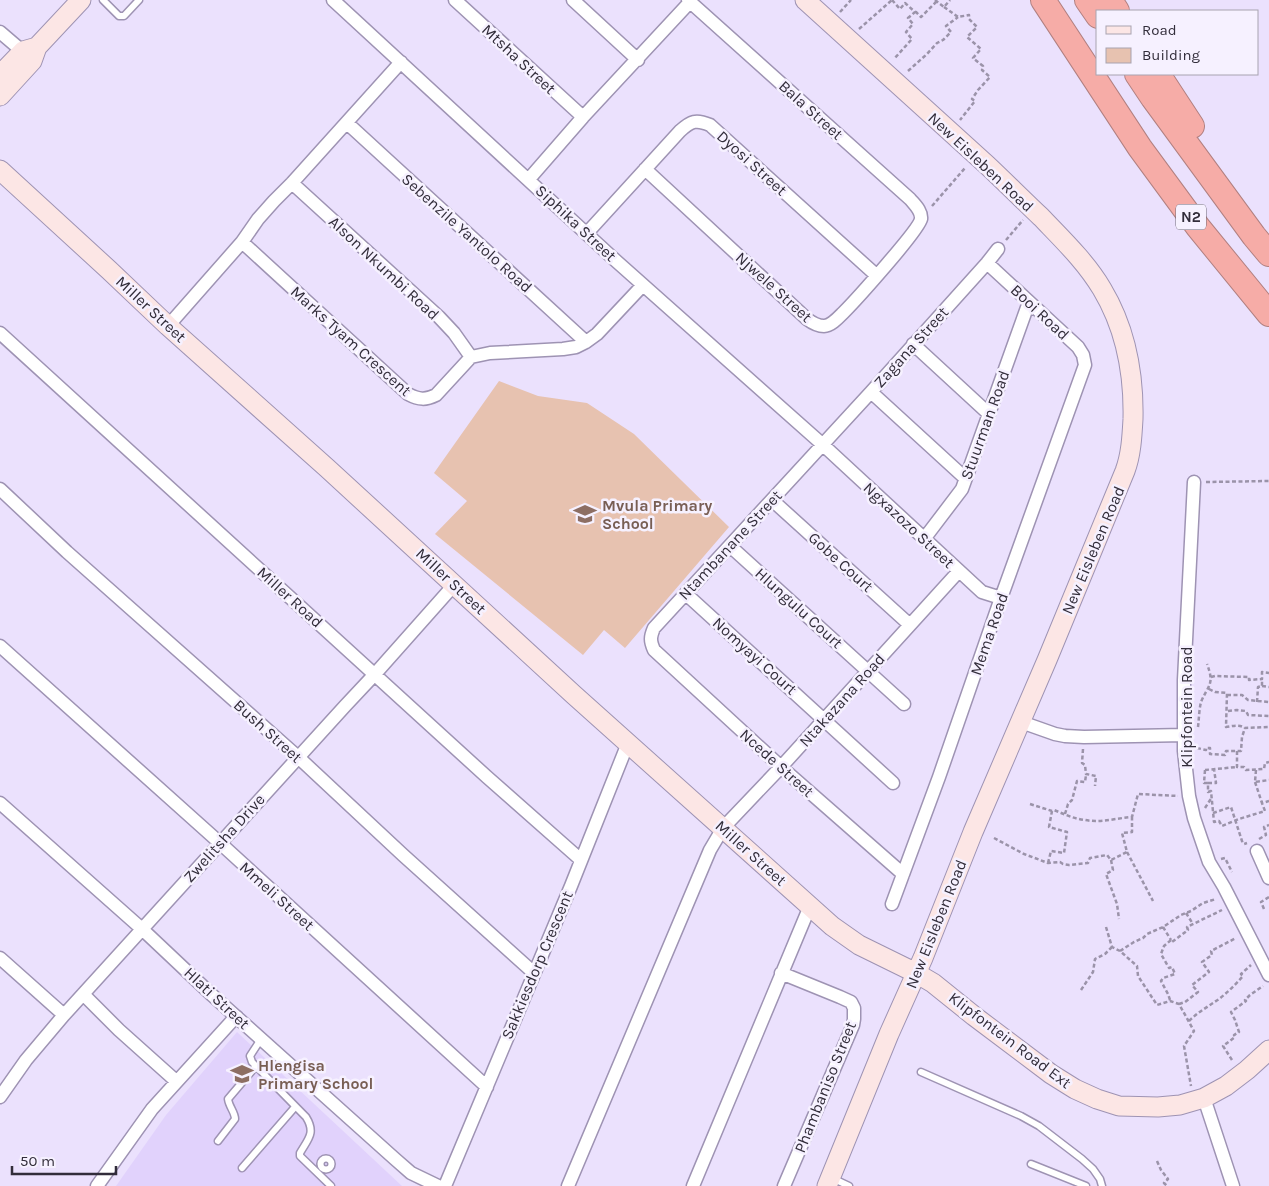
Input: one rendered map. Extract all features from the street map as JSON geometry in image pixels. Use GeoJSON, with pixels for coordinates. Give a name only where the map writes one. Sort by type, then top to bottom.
{"type":"FeatureCollection","features":[{"type":"Feature","properties":{"kind":"highway"},"geometry":{"type":"LineString","coordinates":[[1025,0],[1118,115]]}},
{"type":"Feature","properties":{"kind":"highway","name":"N2"},"geometry":{"type":"LineString","coordinates":[[1044,0],[1140,148],[1198,227],[1269,314]]}},
{"type":"Feature","properties":{"kind":"highway"},"geometry":{"type":"LineString","coordinates":[[1087,0],[1096,13]]}},
{"type":"Feature","properties":{"kind":"highway","name":"N2"},"geometry":{"type":"LineString","coordinates":[[1138,75],[1269,254]]}},
{"type":"Feature","properties":{"kind":"highway"},"geometry":{"type":"LineString","coordinates":[[1159,75],[1213,158],[1245,200],[1252,217],[1254,236]]}},
{"type":"Feature","properties":{"kind":"street"},"geometry":{"type":"LineString","coordinates":[[0,96],[31,53],[81,0]]}},
{"type":"Feature","properties":{"kind":"street","name":"Siphika Street"},"geometry":{"type":"LineString","coordinates":[[333,0],[643,285],[822,444]]}},
{"type":"Feature","properties":{"kind":"street","name":"Mtsha Street"},"geometry":{"type":"LineString","coordinates":[[455,0],[583,117]]}},
{"type":"Feature","properties":{"kind":"street"},"geometry":{"type":"LineString","coordinates":[[573,0],[638,60]]}},
{"type":"Feature","properties":{"kind":"street","name":"New Eisleben Road"},"geometry":{"type":"LineString","coordinates":[[805,0],[1002,180],[1065,241],[1086,266],[1102,290],[1123,335],[1133,389],[1132,428],[1128,464],[1021,722],[973,832],[829,1182]]}},
{"type":"Feature","properties":{"kind":"street","name":"Bala Street"},"geometry":{"type":"LineString","coordinates":[[529,180],[583,117],[638,60],[689,1],[910,199],[916,206],[920,219]]}},
{"type":"Feature","properties":{"kind":"street"},"geometry":{"type":"LineString","coordinates":[[0,32],[31,53]]}},
{"type":"Feature","properties":{"kind":"street"},"geometry":{"type":"LineString","coordinates":[[0,75],[31,53]]}},
{"type":"Feature","properties":{"kind":"street"},"geometry":{"type":"LineString","coordinates":[[168,326],[242,242],[274,201],[401,62]]}},
{"type":"Feature","properties":{"kind":"street","name":"Dyosi Street"},"geometry":{"type":"LineString","coordinates":[[587,233],[685,126],[696,121],[710,125],[876,276]]}},
{"type":"Feature","properties":{"kind":"street","name":"Sebenzile Yantolo Road"},"geometry":{"type":"LineString","coordinates":[[347,123],[586,342]]}},
{"type":"Feature","properties":{"kind":"street","name":"Njwele Street"},"geometry":{"type":"LineString","coordinates":[[645,169],[806,319],[815,324],[825,326],[842,314],[900,249],[920,219]]}},
{"type":"Feature","properties":{"kind":"street","name":"Miller Street"},"geometry":{"type":"LineString","coordinates":[[0,170],[168,326],[832,926],[852,941],[916,973]]}},
{"type":"Feature","properties":{"kind":"street","name":"Alson Nkumbi Road"},"geometry":{"type":"LineString","coordinates":[[292,183],[438,317],[454,333],[471,357]]}},
{"type":"Feature","properties":{"kind":"street","name":"Marks Tyam Crescent"},"geometry":{"type":"LineString","coordinates":[[242,242],[408,394],[417,399],[431,398],[471,357]]}},
{"type":"Feature","properties":{"kind":"street","name":"Zagana Street"},"geometry":{"type":"LineString","coordinates":[[822,444],[871,392],[998,249]]}},
{"type":"Feature","properties":{"kind":"street","name":"Booi Road"},"geometry":{"type":"LineString","coordinates":[[987,263],[1078,347],[1083,355],[1085,365]]}},
{"type":"Feature","properties":{"kind":"street"},"geometry":{"type":"LineString","coordinates":[[471,357],[490,353],[576,347],[597,334],[643,285]]}},
{"type":"Feature","properties":{"kind":"street","name":"Stuurman Road"},"geometry":{"type":"LineString","coordinates":[[924,540],[962,489],[1029,302]]}},
{"type":"Feature","properties":{"kind":"street","name":"Miller Road"},"geometry":{"type":"LineString","coordinates":[[0,333],[581,860]]}},
{"type":"Feature","properties":{"kind":"street"},"geometry":{"type":"LineString","coordinates":[[913,344],[989,414]]}},
{"type":"Feature","properties":{"kind":"street","name":"Mema Road"},"geometry":{"type":"LineString","coordinates":[[892,904],[939,778],[1085,365]]}},
{"type":"Feature","properties":{"kind":"street"},"geometry":{"type":"LineString","coordinates":[[871,392],[965,478]]}},
{"type":"Feature","properties":{"kind":"street","name":"Ntambanane Street"},"geometry":{"type":"LineString","coordinates":[[654,650],[650,642],[654,628],[822,444]]}},
{"type":"Feature","properties":{"kind":"street","name":"Ngxazozo Street"},"geometry":{"type":"LineString","coordinates":[[822,444],[982,592],[1002,598]]}},
{"type":"Feature","properties":{"kind":"street","name":"Klipfontein Road"},"geometry":{"type":"LineString","coordinates":[[1194,482],[1184,680],[1186,778],[1194,818],[1209,862],[1226,902],[1247,933],[1269,975]]}},
{"type":"Feature","properties":{"kind":"street","name":"Bush Street"},"geometry":{"type":"LineString","coordinates":[[0,490],[298,757],[534,973]]}},
{"type":"Feature","properties":{"kind":"street","name":"Gobe Court"},"geometry":{"type":"LineString","coordinates":[[772,500],[910,625]]}},
{"type":"Feature","properties":{"kind":"street","name":"Hlungulu Court"},"geometry":{"type":"LineString","coordinates":[[730,546],[904,704]]}},
{"type":"Feature","properties":{"kind":"street","name":"Ntakazana Road"},"geometry":{"type":"LineString","coordinates":[[722,828],[781,767],[958,571]]}},
{"type":"Feature","properties":{"kind":"street","name":"Zwelitsha Drive"},"geometry":{"type":"LineString","coordinates":[[0,1097],[26,1060],[64,1015],[454,585]]}},
{"type":"Feature","properties":{"kind":"street","name":"Nomyayi Court"},"geometry":{"type":"LineString","coordinates":[[686,594],[893,783]]}},
{"type":"Feature","properties":{"kind":"street","name":"Mmeli Street"},"geometry":{"type":"LineString","coordinates":[[0,646],[487,1087]]}},
{"type":"Feature","properties":{"kind":"street","name":"Ncede Street"},"geometry":{"type":"LineString","coordinates":[[654,650],[781,767],[903,874]]}},
{"type":"Feature","properties":{"kind":"street"},"geometry":{"type":"LineString","coordinates":[[1021,722],[1055,734],[1084,738],[1184,739]]}},
{"type":"Feature","properties":{"kind":"street","name":"Sakkiesdorp Crescent"},"geometry":{"type":"LineString","coordinates":[[444,1186],[487,1087],[628,743]]}},
{"type":"Feature","properties":{"kind":"street","name":"Hlati Street"},"geometry":{"type":"LineString","coordinates":[[0,803],[395,1159],[411,1172],[438,1186]]}},
{"type":"Feature","properties":{"kind":"street"},"geometry":{"type":"LineString","coordinates":[[568,1186],[707,858],[722,828]]}},
{"type":"Feature","properties":{"kind":"street"},"geometry":{"type":"LineString","coordinates":[[1255,846],[1269,878]]}},
{"type":"Feature","properties":{"kind":"street"},"geometry":{"type":"LineString","coordinates":[[693,1186],[810,906]]}},
{"type":"Feature","properties":{"kind":"street"},"geometry":{"type":"LineString","coordinates":[[0,958],[64,1015]]}},
{"type":"Feature","properties":{"kind":"street","name":"Phambaniso Street"},"geometry":{"type":"LineString","coordinates":[[781,973],[851,1002],[854,1008],[852,1025],[784,1186]]}},
{"type":"Feature","properties":{"kind":"street","name":"Klipfontein Road Ext"},"geometry":{"type":"LineString","coordinates":[[916,973],[933,983],[1051,1074],[1075,1089],[1119,1106],[1173,1105],[1200,1099],[1226,1086],[1269,1050]]}},
{"type":"Feature","properties":{"kind":"street"},"geometry":{"type":"LineString","coordinates":[[83,994],[119,1030],[176,1081]]}},
{"type":"Feature","properties":{"kind":"street"},"geometry":{"type":"LineString","coordinates":[[97,1186],[152,1109],[237,1017]]}},
{"type":"Feature","properties":{"kind":"street"},"geometry":{"type":"LineString","coordinates":[[1200,1099],[1233,1186]]}},
{"type":"Feature","properties":{"kind":"lane"},"geometry":{"type":"LineString","coordinates":[[103,0],[119,16],[124,16],[139,0]]}},
{"type":"Feature","properties":{"kind":"lane"},"geometry":{"type":"LineString","coordinates":[[261,1039],[250,1056],[252,1062],[306,1117],[311,1130],[310,1137],[300,1156],[320,1170],[331,1186]]}},
{"type":"Feature","properties":{"kind":"lane"},"geometry":{"type":"LineString","coordinates":[[218,1141],[235,1119],[228,1099],[256,1066]]}},
{"type":"Feature","properties":{"kind":"lane"},"geometry":{"type":"LineString","coordinates":[[921,1072],[1020,1116],[1038,1126],[1093,1169],[1100,1179],[1102,1186]]}},
{"type":"Feature","properties":{"kind":"lane"},"geometry":{"type":"LineString","coordinates":[[242,1168],[296,1107]]}},
{"type":"Feature","properties":{"kind":"lane"},"geometry":{"type":"LineString","coordinates":[[320,1170],[322,1159],[332,1158]]}},
{"type":"Feature","properties":{"kind":"lane"},"geometry":{"type":"LineString","coordinates":[[1032,1164],[1086,1186]]}},
{"type":"Feature","properties":{"kind":"lane"},"geometry":{"type":"LineString","coordinates":[[829,1182],[849,1186]]}},
{"type":"Feature","properties":{"kind":"path"},"geometry":{"type":"LineString","coordinates":[[840,12],[851,0]]}},
{"type":"Feature","properties":{"kind":"path"},"geometry":{"type":"LineString","coordinates":[[858,30],[892,0],[900,9],[905,3],[921,17],[936,1],[958,16]]}},
{"type":"Feature","properties":{"kind":"path"},"geometry":{"type":"LineString","coordinates":[[944,7],[950,0]]}},
{"type":"Feature","properties":{"kind":"path"},"geometry":{"type":"LineString","coordinates":[[892,62],[912,39],[906,32],[914,24],[908,18],[915,12]]}},
{"type":"Feature","properties":{"kind":"path"},"geometry":{"type":"LineString","coordinates":[[906,73],[951,32],[946,26],[958,16],[969,15],[977,27],[967,37],[981,49],[973,58],[983,66],[982,70],[990,77],[978,90],[972,99],[975,101],[959,122]]}},
{"type":"Feature","properties":{"kind":"path"},"geometry":{"type":"LineString","coordinates":[[920,219],[965,168]]}},
{"type":"Feature","properties":{"kind":"path"},"geometry":{"type":"LineString","coordinates":[[998,249],[1024,220]]}},
{"type":"Feature","properties":{"kind":"path"},"geometry":{"type":"LineString","coordinates":[[1194,482],[1269,481]]}},
{"type":"Feature","properties":{"kind":"path"},"geometry":{"type":"LineString","coordinates":[[1198,730],[1201,704],[1209,689],[1211,677],[1207,664]]}},
{"type":"Feature","properties":{"kind":"path"},"geometry":{"type":"LineString","coordinates":[[1262,686],[1262,672],[1269,673]]}},
{"type":"Feature","properties":{"kind":"path"},"geometry":{"type":"LineString","coordinates":[[1211,677],[1248,677],[1249,680],[1262,679]]}},
{"type":"Feature","properties":{"kind":"path"},"geometry":{"type":"LineString","coordinates":[[1257,702],[1258,687],[1269,687]]}},
{"type":"Feature","properties":{"kind":"path"},"geometry":{"type":"LineString","coordinates":[[1209,689],[1215,692],[1227,693],[1227,695],[1242,695],[1248,700],[1257,702],[1269,702]]}},
{"type":"Feature","properties":{"kind":"path"},"geometry":{"type":"LineString","coordinates":[[1227,695],[1226,727],[1236,725],[1245,728],[1269,727]]}},
{"type":"Feature","properties":{"kind":"path"},"geometry":{"type":"LineString","coordinates":[[1227,711],[1237,710],[1246,712],[1248,715],[1269,716]]}},
{"type":"Feature","properties":{"kind":"path"},"geometry":{"type":"LineString","coordinates":[[1184,739],[1192,745],[1206,750],[1206,748],[1210,748],[1210,754],[1225,756],[1226,751],[1241,751],[1245,728]]}},
{"type":"Feature","properties":{"kind":"path"},"geometry":{"type":"LineString","coordinates":[[1065,814],[1068,804],[1072,800],[1077,781],[1085,782],[1085,766],[1082,763],[1084,738]]}},
{"type":"Feature","properties":{"kind":"path"},"geometry":{"type":"LineString","coordinates":[[1237,751],[1237,767]]}},
{"type":"Feature","properties":{"kind":"path"},"geometry":{"type":"LineString","coordinates":[[1186,778],[1205,770],[1244,766],[1246,770],[1264,769],[1265,763],[1269,762]]}},
{"type":"Feature","properties":{"kind":"path"},"geometry":{"type":"LineString","coordinates":[[1205,770],[1204,783],[1216,784],[1214,769]]}},
{"type":"Feature","properties":{"kind":"path"},"geometry":{"type":"LineString","coordinates":[[1208,783],[1208,792],[1212,792],[1214,822],[1219,821],[1222,826],[1265,811],[1255,782],[1256,770]]}},
{"type":"Feature","properties":{"kind":"path"},"geometry":{"type":"LineString","coordinates":[[1086,774],[1096,776],[1095,786]]}},
{"type":"Feature","properties":{"kind":"path"},"geometry":{"type":"LineString","coordinates":[[1255,782],[1269,780]]}},
{"type":"Feature","properties":{"kind":"path"},"geometry":{"type":"LineString","coordinates":[[1153,901],[1127,852],[1122,833],[1132,832],[1132,817],[1138,794],[1189,796]]}},
{"type":"Feature","properties":{"kind":"path"},"geometry":{"type":"LineString","coordinates":[[1262,803],[1269,801]]}},
{"type":"Feature","properties":{"kind":"path"},"geometry":{"type":"LineString","coordinates":[[1030,804],[1086,821],[1132,817]]}},
{"type":"Feature","properties":{"kind":"path"},"geometry":{"type":"LineString","coordinates":[[1214,813],[1230,807],[1242,841],[1244,844],[1255,846]]}},
{"type":"Feature","properties":{"kind":"path"},"geometry":{"type":"LineString","coordinates":[[1048,863],[1051,851],[1064,853],[1067,832],[1049,827],[1052,811]]}},
{"type":"Feature","properties":{"kind":"path"},"geometry":{"type":"LineString","coordinates":[[994,838],[1024,854],[1048,863],[1088,863],[1090,858],[1107,855],[1111,860],[1113,870],[1106,874],[1119,919]]}},
{"type":"Feature","properties":{"kind":"path"},"geometry":{"type":"LineString","coordinates":[[1111,860],[1127,852]]}},
{"type":"Feature","properties":{"kind":"path"},"geometry":{"type":"LineString","coordinates":[[1264,909],[1261,902],[1269,897]]}},
{"type":"Feature","properties":{"kind":"path"},"geometry":{"type":"LineString","coordinates":[[1120,951],[1203,904],[1218,898],[1226,902],[1223,910],[1193,924],[1178,939],[1172,942],[1171,940],[1164,946],[1161,954],[1169,968],[1172,966],[1175,974],[1161,980],[1170,1000]]}},
{"type":"Feature","properties":{"kind":"path"},"geometry":{"type":"LineString","coordinates":[[1186,913],[1193,924]]}},
{"type":"Feature","properties":{"kind":"path"},"geometry":{"type":"LineString","coordinates":[[1106,927],[1112,947],[1120,951],[1137,966],[1138,976],[1157,1005],[1170,1000],[1179,1004],[1189,1021],[1194,1031],[1184,1046],[1190,1081],[1200,1099]]}},
{"type":"Feature","properties":{"kind":"path"},"geometry":{"type":"LineString","coordinates":[[1163,927],[1171,940]]}},
{"type":"Feature","properties":{"kind":"path"},"geometry":{"type":"LineString","coordinates":[[1179,1004],[1185,1002],[1198,992],[1192,985],[1209,972],[1202,962],[1212,955],[1211,951],[1247,933]]}},
{"type":"Feature","properties":{"kind":"path"},"geometry":{"type":"LineString","coordinates":[[1081,990],[1093,972],[1096,959],[1112,947]]}},
{"type":"Feature","properties":{"kind":"path"},"geometry":{"type":"LineString","coordinates":[[1189,1021],[1229,990],[1243,976],[1241,974],[1254,963],[1262,962]]}},
{"type":"Feature","properties":{"kind":"path"},"geometry":{"type":"LineString","coordinates":[[1241,1074],[1222,1046],[1235,1037],[1234,1035],[1238,1032],[1231,1012],[1246,1002],[1245,1000],[1250,995],[1269,982]]}},
{"type":"Feature","properties":{"kind":"path"},"geometry":{"type":"LineString","coordinates":[[1157,1161],[1168,1179],[1164,1183],[1167,1186]]}},
{"type":"Feature","properties":{"kind":"shaded area","name":"Hlengisa Primary School"},"geometry":{"type":"Polygon","coordinates":[[[237,1032],[402,1186],[116,1186],[166,1115],[237,1032]]]}},
{"type":"Feature","properties":{"kind":"building","name":"Mvula Primary School"},"geometry":{"type":"Polygon","coordinates":[[[499,381],[538,396],[587,403],[634,434],[729,527],[625,648],[604,630],[583,655],[435,534],[467,501],[434,473],[499,381]]]}},
{"type":"Feature","properties":{"kind":"place","name":"Mvula Primary School"},"geometry":{"type":"Point","coordinates":[585,514]}},
{"type":"Feature","properties":{"kind":"place","name":"Hlengisa Primary School"},"geometry":{"type":"Point","coordinates":[242,1074]}}]}
